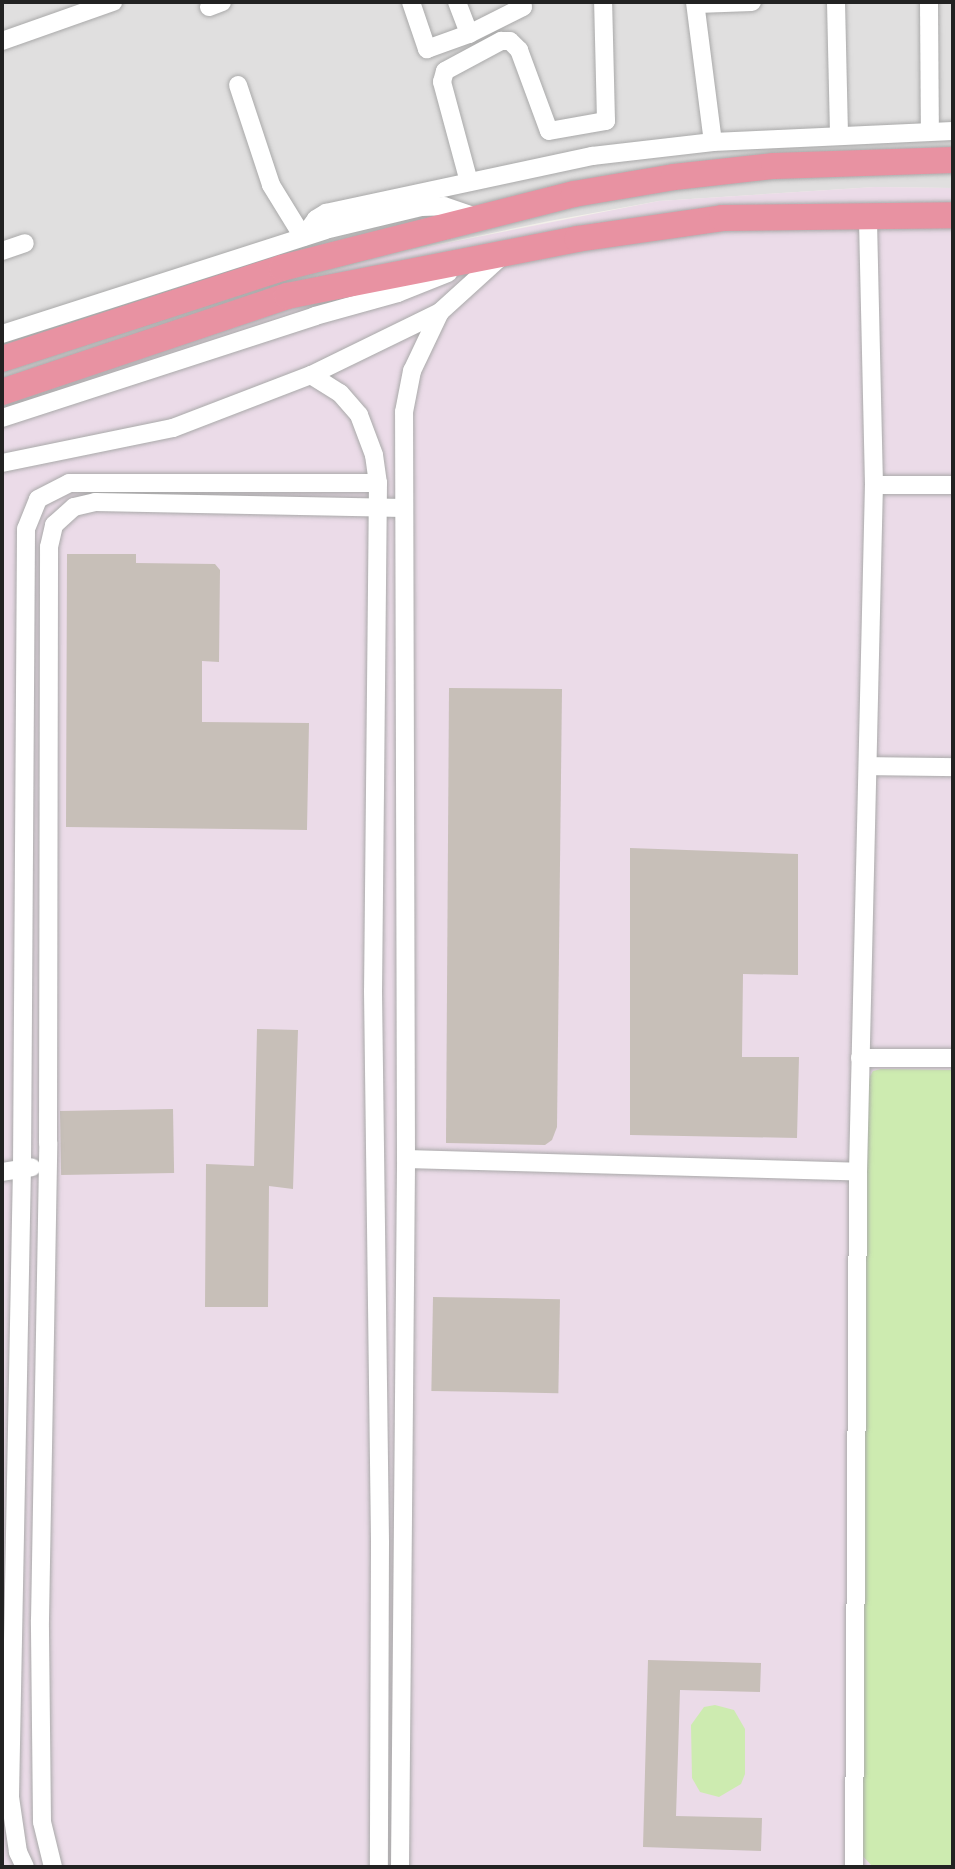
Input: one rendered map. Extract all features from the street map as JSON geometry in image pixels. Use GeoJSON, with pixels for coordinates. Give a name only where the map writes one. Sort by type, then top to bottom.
{"type":"FeatureCollection","features":[{"type":"Feature","properties":{"kind":"highway"},"geometry":{"type":"LineString","coordinates":[[2,359],[282,268],[574,194],[674,177],[774,166],[953,160]]}},
{"type":"Feature","properties":{"kind":"highway"},"geometry":{"type":"LineString","coordinates":[[2,392],[287,296],[506,252],[649,226],[722,218],[953,215]]}},
{"type":"Feature","properties":{"kind":"street"},"geometry":{"type":"LineString","coordinates":[[2,20],[5,40],[113,2]]}},
{"type":"Feature","properties":{"kind":"street"},"geometry":{"type":"LineString","coordinates":[[411,2],[427,49],[469,34],[523,7],[522,2]]}},
{"type":"Feature","properties":{"kind":"street"},"geometry":{"type":"LineString","coordinates":[[457,2],[469,34]]}},
{"type":"Feature","properties":{"kind":"street"},"geometry":{"type":"LineString","coordinates":[[469,182],[443,75],[501,41],[517,46],[549,131],[606,121],[603,2]]}},
{"type":"Feature","properties":{"kind":"street"},"geometry":{"type":"LineString","coordinates":[[713,142],[696,3],[752,2]]}},
{"type":"Feature","properties":{"kind":"street"},"geometry":{"type":"LineString","coordinates":[[836,2],[839,133]]}},
{"type":"Feature","properties":{"kind":"street"},"geometry":{"type":"LineString","coordinates":[[929,2],[930,131]]}},
{"type":"Feature","properties":{"kind":"street"},"geometry":{"type":"LineString","coordinates":[[238,85],[271,185],[303,237]]}},
{"type":"Feature","properties":{"kind":"street"},"geometry":{"type":"LineString","coordinates":[[303,237],[316,219],[326,213],[592,156],[713,142],[839,133],[953,131]]}},
{"type":"Feature","properties":{"kind":"street"},"geometry":{"type":"LineString","coordinates":[[2,334],[303,237],[421,207],[444,206],[476,217]]}},
{"type":"Feature","properties":{"kind":"street"},"geometry":{"type":"LineString","coordinates":[[854,1867],[858,1172],[874,485],[868,214]]}},
{"type":"Feature","properties":{"kind":"street"},"geometry":{"type":"LineString","coordinates":[[2,251],[25,243]]}},
{"type":"Feature","properties":{"kind":"street"},"geometry":{"type":"LineString","coordinates":[[2,463],[173,428],[311,375],[440,312],[506,252]]}},
{"type":"Feature","properties":{"kind":"street"},"geometry":{"type":"LineString","coordinates":[[2,418],[315,316],[398,293],[475,258]]}},
{"type":"Feature","properties":{"kind":"street"},"geometry":{"type":"LineString","coordinates":[[400,1867],[406,1159],[403,508],[406,395],[412,371],[440,312]]}},
{"type":"Feature","properties":{"kind":"street"},"geometry":{"type":"LineString","coordinates":[[311,375],[340,393],[359,415],[374,455],[378,483],[373,991],[379,1867]]}},
{"type":"Feature","properties":{"kind":"street"},"geometry":{"type":"LineString","coordinates":[[25,1867],[18,1852],[10,1797],[19,1416],[26,544],[30,514],[38,499],[51,489],[79,482],[378,483]]}},
{"type":"Feature","properties":{"kind":"street"},"geometry":{"type":"LineString","coordinates":[[874,485],[953,485]]}},
{"type":"Feature","properties":{"kind":"street"},"geometry":{"type":"LineString","coordinates":[[53,1867],[42,1822],[40,1733],[47,1164],[49,547],[54,525],[74,507],[95,502],[403,508]]}},
{"type":"Feature","properties":{"kind":"street"},"geometry":{"type":"LineString","coordinates":[[868,766],[953,767]]}},
{"type":"Feature","properties":{"kind":"street"},"geometry":{"type":"LineString","coordinates":[[374,824],[405,823]]}},
{"type":"Feature","properties":{"kind":"street"},"geometry":{"type":"LineString","coordinates":[[373,991],[406,989]]}},
{"type":"Feature","properties":{"kind":"street"},"geometry":{"type":"LineString","coordinates":[[860,1058],[953,1058]]}},
{"type":"Feature","properties":{"kind":"street"},"geometry":{"type":"LineString","coordinates":[[406,1159],[858,1172]]}},
{"type":"Feature","properties":{"kind":"street"},"geometry":{"type":"LineString","coordinates":[[2,1172],[47,1164]]}},
{"type":"Feature","properties":{"kind":"street"},"geometry":{"type":"LineString","coordinates":[[376,1245],[405,1244]]}},
{"type":"Feature","properties":{"kind":"street"},"geometry":{"type":"LineString","coordinates":[[19,1416],[43,1415]]}},
{"type":"Feature","properties":{"kind":"street"},"geometry":{"type":"LineString","coordinates":[[12,1735],[40,1733]]}},
{"type":"Feature","properties":{"kind":"shaded area"},"geometry":{"type":"Polygon","coordinates":[[[2,2],[953,2],[953,188],[875,187],[659,201],[549,221],[381,256],[2,380],[2,2]]]}},
{"type":"Feature","properties":{"kind":"shaded area"},"geometry":{"type":"Polygon","coordinates":[[[875,187],[953,188],[953,1867],[2,1867],[2,380],[381,256],[659,201],[875,187]]]}},
{"type":"Feature","properties":{"kind":"green space"},"geometry":{"type":"Polygon","coordinates":[[[953,1070],[953,1867],[873,1867],[858,1851],[867,1082],[873,1071],[953,1070]]]}},
{"type":"Feature","properties":{"kind":"green space"},"geometry":{"type":"Polygon","coordinates":[[[715,1705],[734,1710],[745,1729],[745,1774],[741,1784],[719,1797],[700,1792],[692,1778],[691,1725],[704,1707],[715,1705]]]}},
{"type":"Feature","properties":{"kind":"building"},"geometry":{"type":"Polygon","coordinates":[[[67,554],[136,554],[136,563],[215,564],[220,570],[219,662],[202,661],[202,722],[309,723],[307,830],[66,827],[67,554]]]}},
{"type":"Feature","properties":{"kind":"building"},"geometry":{"type":"Polygon","coordinates":[[[449,688],[562,689],[557,1127],[552,1140],[545,1145],[446,1143],[449,688]]]}},
{"type":"Feature","properties":{"kind":"building"},"geometry":{"type":"Polygon","coordinates":[[[630,848],[798,854],[798,975],[743,974],[742,1057],[799,1057],[797,1138],[630,1135],[630,848]]]}},
{"type":"Feature","properties":{"kind":"building"},"geometry":{"type":"Polygon","coordinates":[[[257,1029],[298,1030],[293,1189],[269,1186],[268,1307],[205,1307],[206,1164],[254,1166],[257,1029]]]}},
{"type":"Feature","properties":{"kind":"building"},"geometry":{"type":"Polygon","coordinates":[[[173,1109],[174,1173],[61,1175],[60,1111],[173,1109]]]}},
{"type":"Feature","properties":{"kind":"building"},"geometry":{"type":"Polygon","coordinates":[[[433,1297],[560,1299],[558,1393],[431,1391],[433,1297]]]}},
{"type":"Feature","properties":{"kind":"building"},"geometry":{"type":"Polygon","coordinates":[[[648,1660],[761,1663],[760,1692],[680,1690],[676,1816],[762,1818],[761,1851],[643,1847],[648,1660]]]}}]}
